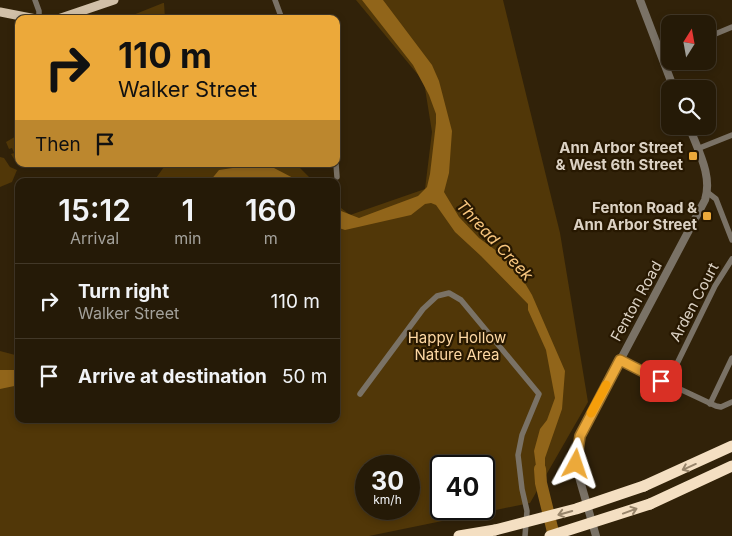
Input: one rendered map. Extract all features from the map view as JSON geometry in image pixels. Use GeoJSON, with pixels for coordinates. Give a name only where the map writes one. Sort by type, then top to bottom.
{"type":"FeatureCollection","features":[{"type":"Feature","properties":{"kind":"highway"},"geometry":{"type":"LineString","coordinates":[[459,536],[495,530],[576,509],[644,486],[732,446]]}},
{"type":"Feature","properties":{"kind":"highway"},"geometry":{"type":"LineString","coordinates":[[550,536],[650,504],[732,466]]}},
{"type":"Feature","properties":{"kind":"main road"},"geometry":{"type":"LineString","coordinates":[[70,15],[114,0]]}},
{"type":"Feature","properties":{"kind":"main road"},"geometry":{"type":"LineString","coordinates":[[0,12],[16,15]]}},
{"type":"Feature","properties":{"kind":"street"},"geometry":{"type":"LineString","coordinates":[[35,0],[39,11],[38,15]]}},
{"type":"Feature","properties":{"kind":"street"},"geometry":{"type":"LineString","coordinates":[[275,0],[281,15]]}},
{"type":"Feature","properties":{"kind":"street"},"geometry":{"type":"LineString","coordinates":[[640,0],[661,54]]}},
{"type":"Feature","properties":{"kind":"street"},"geometry":{"type":"LineString","coordinates":[[716,33],[732,27]]}},
{"type":"Feature","properties":{"kind":"street"},"geometry":{"type":"LineString","coordinates":[[692,135],[706,176],[707,192],[716,199],[732,240]]}},
{"type":"Feature","properties":{"kind":"street"},"geometry":{"type":"LineString","coordinates":[[697,149],[732,135]]}},
{"type":"Feature","properties":{"kind":"street"},"geometry":{"type":"LineString","coordinates":[[336,167],[337,177]]}},
{"type":"Feature","properties":{"kind":"street","name":"Fenton Road"},"geometry":{"type":"LineString","coordinates":[[596,536],[578,476],[576,449],[582,431],[696,220],[707,192]]}},
{"type":"Feature","properties":{"kind":"street","name":"Arden Court"},"geometry":{"type":"LineString","coordinates":[[667,384],[710,295],[732,259]]}},
{"type":"Feature","properties":{"kind":"street"},"geometry":{"type":"LineString","coordinates":[[360,394],[423,309],[437,296],[449,293],[461,300],[540,394],[522,435],[518,455],[521,485],[527,511],[525,536]]}},
{"type":"Feature","properties":{"kind":"street"},"geometry":{"type":"LineString","coordinates":[[710,404],[732,358]]}},
{"type":"Feature","properties":{"kind":"street"},"geometry":{"type":"LineString","coordinates":[[620,360],[710,404],[721,407],[732,402]]}},
{"type":"Feature","properties":{"kind":"green space","name":"Happy Hollow Nature Area"},"geometry":{"type":"Polygon","coordinates":[[[356,0],[503,0],[560,233],[588,402],[530,503],[495,510],[495,455],[430,455],[430,520],[447,520],[369,536],[0,536],[0,351],[15,355],[15,423],[340,423],[340,207],[350,215],[425,189],[432,132],[424,82],[356,0]]]}},
{"type":"Feature","properties":{"kind":"green space"},"geometry":{"type":"Polygon","coordinates":[[[163,3],[165,15],[133,15],[163,3]]]}},
{"type":"Feature","properties":{"kind":"green space"},"geometry":{"type":"Polygon","coordinates":[[[15,137],[15,159],[11,154],[14,153],[12,148],[9,149],[6,142],[15,137]]]}},
{"type":"Feature","properties":{"kind":"green space"},"geometry":{"type":"Polygon","coordinates":[[[0,157],[4,158],[10,167],[17,170],[12,182],[0,187],[0,157]]]}},
{"type":"Feature","properties":{"kind":"green space"},"geometry":{"type":"Polygon","coordinates":[[[164,167],[299,167],[310,178],[156,178],[164,167]]]}},
{"type":"Feature","properties":{"kind":"shaded area"},"geometry":{"type":"Polygon","coordinates":[[[362,0],[383,0],[432,65],[439,81],[452,131],[449,173],[444,192],[459,217],[479,238],[513,263],[532,295],[565,371],[562,409],[545,458],[545,478],[539,489],[534,451],[540,429],[547,420],[555,398],[546,350],[528,310],[528,304],[455,232],[436,205],[431,203],[425,204],[411,215],[345,230],[340,228],[340,211],[359,218],[418,196],[427,187],[436,114],[429,95],[413,65],[362,0]]]}},
{"type":"Feature","properties":{"kind":"shaded area"},"geometry":{"type":"Polygon","coordinates":[[[239,167],[270,167],[293,178],[212,178],[219,170],[239,167]]]}},
{"type":"Feature","properties":{"kind":"shaded area"},"geometry":{"type":"Polygon","coordinates":[[[0,370],[15,370],[15,386],[0,389],[0,370]]]}},
{"type":"Feature","properties":{"kind":"waterway","name":"Thread Creek"},"geometry":{"type":"LineString","coordinates":[[540,469],[541,483],[554,536]]}},
{"type":"Feature","properties":{"kind":"slow traffic"},"geometry":{"type":"LineString","coordinates":[[591,413],[606,385]]}},
{"type":"Feature","properties":{"kind":"place","name":"Ann Arbor Street & West 6th Street"},"geometry":{"type":"Point","coordinates":[693,156]}},
{"type":"Feature","properties":{"kind":"place","name":"Fenton Road & Ann Arbor Street"},"geometry":{"type":"Point","coordinates":[707,216]}},
{"type":"Feature","properties":{"kind":"route"},"geometry":{"type":"LineString","coordinates":[[576,464],[576,449],[580,436],[620,360],[661,381]]}}]}
